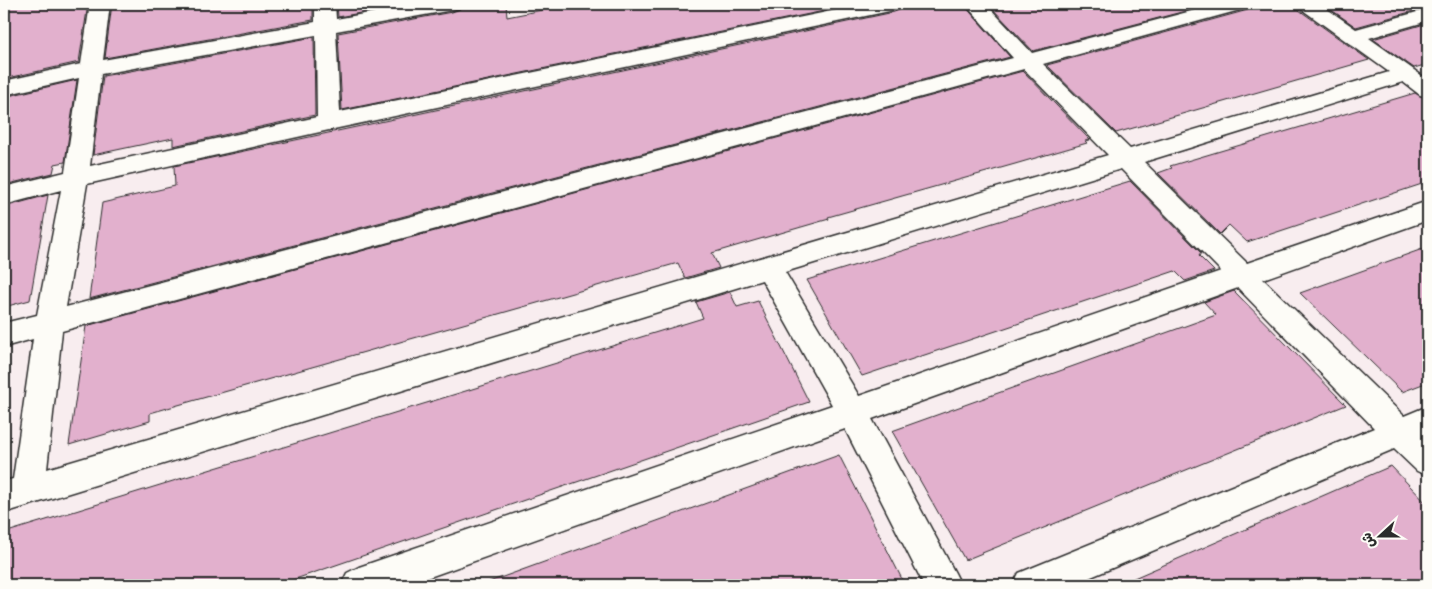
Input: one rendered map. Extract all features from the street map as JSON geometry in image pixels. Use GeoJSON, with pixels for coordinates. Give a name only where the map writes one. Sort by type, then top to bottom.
{"type":"FeatureCollection","features":[{"type":"Feature","properties":{"kind":"street"},"geometry":{"type":"LineString","coordinates":[[100,4],[76,178],[16,493],[1126,159],[1418,82]]}},
{"type":"Feature","properties":{"kind":"street"},"geometry":{"type":"LineString","coordinates":[[325,4],[329,122]]}},
{"type":"Feature","properties":{"kind":"street"},"geometry":{"type":"LineString","coordinates":[[4,88],[91,69],[452,4]]}},
{"type":"Feature","properties":{"kind":"street"},"geometry":{"type":"LineString","coordinates":[[4,196],[76,178],[329,122],[894,4]]}},
{"type":"Feature","properties":{"kind":"street"},"geometry":{"type":"LineString","coordinates":[[975,4],[1028,61],[1243,275],[1414,426],[1428,461]]}},
{"type":"Feature","properties":{"kind":"street"},"geometry":{"type":"LineString","coordinates":[[4,335],[1240,4]]}},
{"type":"Feature","properties":{"kind":"street"},"geometry":{"type":"LineString","coordinates":[[1307,4],[1418,82]]}},
{"type":"Feature","properties":{"kind":"street"},"geometry":{"type":"LineString","coordinates":[[1354,36],[1428,15]]}},
{"type":"Feature","properties":{"kind":"street"},"geometry":{"type":"LineString","coordinates":[[359,585],[1428,210]]}},
{"type":"Feature","properties":{"kind":"street"},"geometry":{"type":"LineString","coordinates":[[768,267],[852,412],[944,585]]}},
{"type":"Feature","properties":{"kind":"street"},"geometry":{"type":"LineString","coordinates":[[1031,585],[1414,426]]}},
{"type":"Feature","properties":{"kind":"building"},"geometry":{"type":"Polygon","coordinates":[[[4,4],[88,4],[79,62],[4,79],[4,4]]]}},
{"type":"Feature","properties":{"kind":"building"},"geometry":{"type":"Polygon","coordinates":[[[112,4],[313,4],[313,20],[105,58],[112,4]]]}},
{"type":"Feature","properties":{"kind":"building"},"geometry":{"type":"Polygon","coordinates":[[[337,4],[411,4],[338,17],[337,4]]]}},
{"type":"Feature","properties":{"kind":"building"},"geometry":{"type":"Polygon","coordinates":[[[464,4],[506,4],[507,17],[572,4],[858,4],[342,110],[338,33],[452,12],[460,9],[464,4]]]}},
{"type":"Feature","properties":{"kind":"building"},"geometry":{"type":"Polygon","coordinates":[[[906,4],[963,4],[1010,57],[89,299],[102,203],[175,186],[174,166],[894,12],[902,9],[906,4]]]}},
{"type":"Feature","properties":{"kind":"building"},"geometry":{"type":"Polygon","coordinates":[[[988,4],[1212,4],[1033,51],[988,4]]]}},
{"type":"Feature","properties":{"kind":"building"},"geometry":{"type":"Polygon","coordinates":[[[1252,4],[1295,4],[1299,10],[1369,60],[1116,133],[1047,65],[1248,10],[1252,4]]]}},
{"type":"Feature","properties":{"kind":"building"},"geometry":{"type":"Polygon","coordinates":[[[1323,4],[1428,4],[1428,7],[1356,27],[1323,4]]]}},
{"type":"Feature","properties":{"kind":"building"},"geometry":{"type":"Polygon","coordinates":[[[1428,23],[1428,64],[1414,68],[1373,39],[1428,23]]]}},
{"type":"Feature","properties":{"kind":"building"},"geometry":{"type":"Polygon","coordinates":[[[314,37],[315,115],[173,146],[173,138],[93,155],[103,76],[314,37]]]}},
{"type":"Feature","properties":{"kind":"building"},"geometry":{"type":"Polygon","coordinates":[[[1023,71],[1090,140],[1085,141],[1087,143],[828,217],[829,219],[712,253],[719,268],[685,278],[678,263],[150,413],[150,421],[69,445],[86,326],[1023,71]]]}},
{"type":"Feature","properties":{"kind":"building"},"geometry":{"type":"Polygon","coordinates":[[[77,80],[65,162],[55,164],[53,173],[4,185],[4,97],[77,80]]]}},
{"type":"Feature","properties":{"kind":"building"},"geometry":{"type":"Polygon","coordinates":[[[1415,93],[1428,100],[1428,182],[1247,242],[1229,225],[1220,234],[1158,173],[1172,168],[1170,166],[1415,93]]]}},
{"type":"Feature","properties":{"kind":"building"},"geometry":{"type":"Polygon","coordinates":[[[1130,181],[1201,253],[1199,256],[1214,271],[1185,281],[1175,271],[862,376],[807,280],[1130,181]]]}},
{"type":"Feature","properties":{"kind":"building"},"geometry":{"type":"Polygon","coordinates":[[[48,195],[30,300],[4,307],[4,207],[48,195]]]}},
{"type":"Feature","properties":{"kind":"building"},"geometry":{"type":"Polygon","coordinates":[[[1428,247],[1428,382],[1402,392],[1300,293],[1428,247]]]}},
{"type":"Feature","properties":{"kind":"building"},"geometry":{"type":"Polygon","coordinates":[[[1234,291],[1346,405],[965,560],[892,431],[1216,315],[1204,302],[1234,291]]]}},
{"type":"Feature","properties":{"kind":"building"},"geometry":{"type":"Polygon","coordinates":[[[730,292],[737,307],[758,301],[809,402],[278,585],[4,585],[4,533],[703,318],[696,302],[730,292]]]}},
{"type":"Feature","properties":{"kind":"building"},"geometry":{"type":"Polygon","coordinates":[[[839,455],[905,585],[490,585],[489,582],[839,455]]]}},
{"type":"Feature","properties":{"kind":"building"},"geometry":{"type":"Polygon","coordinates":[[[1391,466],[1428,505],[1428,585],[1118,585],[1391,466]]]}}]}
